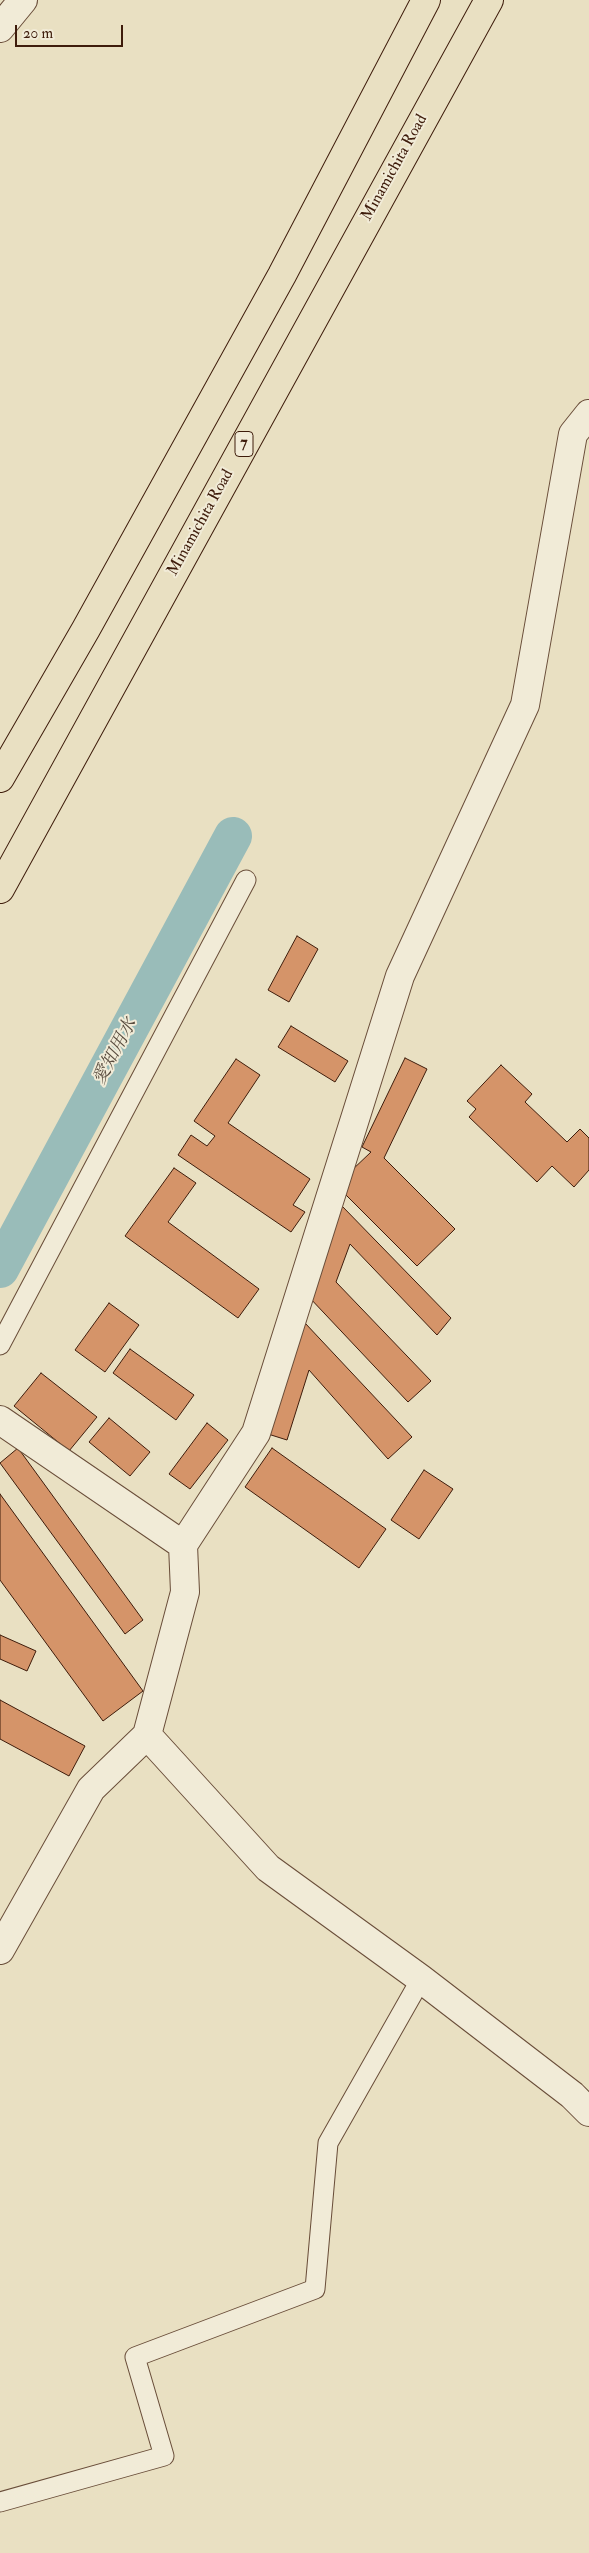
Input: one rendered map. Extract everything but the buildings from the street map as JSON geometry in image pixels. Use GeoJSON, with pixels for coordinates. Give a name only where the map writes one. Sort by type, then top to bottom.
{"type":"FeatureCollection","features":[{"type":"Feature","properties":{"kind":"highway"},"geometry":{"type":"LineString","coordinates":[[0,778],[282,274],[426,0]]}},
{"type":"Feature","properties":{"kind":"highway","name":"Minamichita Road"},"geometry":{"type":"LineString","coordinates":[[0,888],[489,0]]}},
{"type":"Feature","properties":{"kind":"street"},"geometry":{"type":"LineString","coordinates":[[0,28],[23,0]]}},
{"type":"Feature","properties":{"kind":"street"},"geometry":{"type":"LineString","coordinates":[[0,1950],[91,1789],[147,1735],[185,1592],[183,1546],[256,1433],[400,976],[525,705],[573,434],[589,414]]}},
{"type":"Feature","properties":{"kind":"street"},"geometry":{"type":"LineString","coordinates":[[0,1420],[183,1546]]}},
{"type":"Feature","properties":{"kind":"street"},"geometry":{"type":"LineString","coordinates":[[147,1735],[268,1868],[421,1979],[572,2095],[589,2112]]}},
{"type":"Feature","properties":{"kind":"lane"},"geometry":{"type":"LineString","coordinates":[[0,1345],[246,880]]}},
{"type":"Feature","properties":{"kind":"lane"},"geometry":{"type":"LineString","coordinates":[[0,2502],[164,2456],[135,2357],[314,2289],[328,2143],[421,1979]]}},
{"type":"Feature","properties":{"kind":"waterway","name":"愛知用水"},"geometry":{"type":"LineString","coordinates":[[0,1269],[233,836]]}}]}
